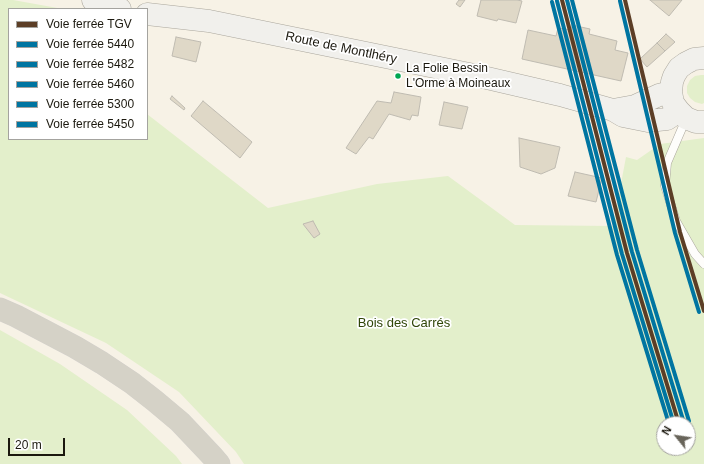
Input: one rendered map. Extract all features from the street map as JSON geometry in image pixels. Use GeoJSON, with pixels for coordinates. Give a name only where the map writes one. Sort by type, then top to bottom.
{"type":"FeatureCollection","features":[{"type":"Feature","properties":{"kind":"highway"},"geometry":{"type":"LineString","coordinates":[[0,309],[75,347],[132,383],[180,422],[219,464]]}},
{"type":"Feature","properties":{"kind":"main road"},"geometry":{"type":"LineString","coordinates":[[93,0],[117,8]]}},
{"type":"Feature","properties":{"kind":"main road","name":"Route de Montlhéry"},"geometry":{"type":"LineString","coordinates":[[144,0],[209,21]]}},
{"type":"Feature","properties":{"kind":"main road","name":"Route de Montlhéry"},"geometry":{"type":"LineString","coordinates":[[148,14],[209,21],[480,76],[560,95],[612,110],[623,116],[648,121],[667,119],[685,111]]}},
{"type":"Feature","properties":{"kind":"main road"},"geometry":{"type":"LineString","coordinates":[[685,111],[672,82],[679,68],[701,53]]}},
{"type":"Feature","properties":{"kind":"lane"},"geometry":{"type":"LineString","coordinates":[[685,111],[667,162],[665,186],[676,221],[695,254],[704,264]]}},
{"type":"Feature","properties":{"kind":"green space","name":"Bois des Carrés"},"geometry":{"type":"Polygon","coordinates":[[[0,0],[13,0],[57,8],[8,8],[8,140],[148,140],[148,115],[268,208],[377,184],[448,176],[515,225],[613,226],[626,157],[637,160],[660,144],[704,138],[704,464],[244,464],[236,452],[179,392],[106,343],[0,293],[0,0]]]}},
{"type":"Feature","properties":{"kind":"green space"},"geometry":{"type":"Polygon","coordinates":[[[704,75],[704,103],[702,104],[695,102],[687,93],[687,86],[690,80],[695,76],[704,75]]]}},
{"type":"Feature","properties":{"kind":"green space"},"geometry":{"type":"Polygon","coordinates":[[[0,330],[60,364],[127,410],[176,456],[182,464],[0,464],[0,330]]]}},
{"type":"Feature","properties":{"kind":"building"},"geometry":{"type":"Polygon","coordinates":[[[459,0],[465,0],[460,7],[456,4],[459,0]]]}},
{"type":"Feature","properties":{"kind":"building"},"geometry":{"type":"Polygon","coordinates":[[[481,0],[522,1],[516,23],[498,19],[497,21],[477,16],[481,0]]]}},
{"type":"Feature","properties":{"kind":"building"},"geometry":{"type":"Polygon","coordinates":[[[650,0],[682,0],[669,16],[650,0]]]}},
{"type":"Feature","properties":{"kind":"building"},"geometry":{"type":"Polygon","coordinates":[[[572,25],[590,29],[589,34],[617,41],[615,50],[628,53],[621,81],[522,59],[528,30],[556,36],[558,28],[571,30],[572,25]]]}},
{"type":"Feature","properties":{"kind":"building"},"geometry":{"type":"Polygon","coordinates":[[[666,34],[675,42],[665,51],[657,43],[666,34]]]}},
{"type":"Feature","properties":{"kind":"building"},"geometry":{"type":"Polygon","coordinates":[[[176,37],[201,42],[196,62],[172,56],[176,37]]]}},
{"type":"Feature","properties":{"kind":"building"},"geometry":{"type":"Polygon","coordinates":[[[657,43],[665,51],[647,67],[640,59],[657,43]]]}},
{"type":"Feature","properties":{"kind":"building"},"geometry":{"type":"Polygon","coordinates":[[[394,92],[421,97],[418,116],[412,115],[410,120],[389,114],[373,139],[369,137],[356,154],[346,148],[377,101],[391,103],[394,92]]]}},
{"type":"Feature","properties":{"kind":"building"},"geometry":{"type":"Polygon","coordinates":[[[172,96],[185,108],[184,110],[170,99],[172,96]]]}},
{"type":"Feature","properties":{"kind":"building"},"geometry":{"type":"Polygon","coordinates":[[[203,101],[252,142],[240,158],[191,116],[203,101]]]}},
{"type":"Feature","properties":{"kind":"building"},"geometry":{"type":"Polygon","coordinates":[[[444,102],[468,107],[462,129],[439,125],[444,102]]]}},
{"type":"Feature","properties":{"kind":"building"},"geometry":{"type":"Polygon","coordinates":[[[519,138],[560,147],[555,168],[541,174],[520,167],[519,138]]]}},
{"type":"Feature","properties":{"kind":"building"},"geometry":{"type":"Polygon","coordinates":[[[575,172],[602,178],[596,202],[568,196],[575,172]]]}},
{"type":"Feature","properties":{"kind":"building"},"geometry":{"type":"Polygon","coordinates":[[[313,221],[320,234],[314,238],[303,224],[313,221]]]}},
{"type":"Feature","properties":{"kind":"rail line","name":"TGV"},"geometry":{"type":"LineString","coordinates":[[562,0],[627,253],[677,416]]}},
{"type":"Feature","properties":{"kind":"rail line","name":"5482"},"geometry":{"type":"LineString","coordinates":[[567,0],[632,252],[682,416]]}},
{"type":"Feature","properties":{"kind":"rail line","name":"5300"},"geometry":{"type":"LineString","coordinates":[[572,0],[637,250],[687,416]]}},
{"type":"Feature","properties":{"kind":"rail line","name":"TGV"},"geometry":{"type":"LineString","coordinates":[[625,0],[680,232],[704,311]]}},
{"type":"Feature","properties":{"kind":"rail line","name":"5440"},"geometry":{"type":"LineString","coordinates":[[557,1],[622,254],[672,416]]}},
{"type":"Feature","properties":{"kind":"rail line","name":"5450"},"geometry":{"type":"LineString","coordinates":[[620,1],[675,233],[699,312]]}},
{"type":"Feature","properties":{"kind":"rail line","name":"5460"},"geometry":{"type":"LineString","coordinates":[[552,2],[617,255],[667,416]]}},
{"type":"Feature","properties":{"kind":"place","name":"La Folie Bessin L'Orme à Moineaux"},"geometry":{"type":"Point","coordinates":[398,76]}}]}
